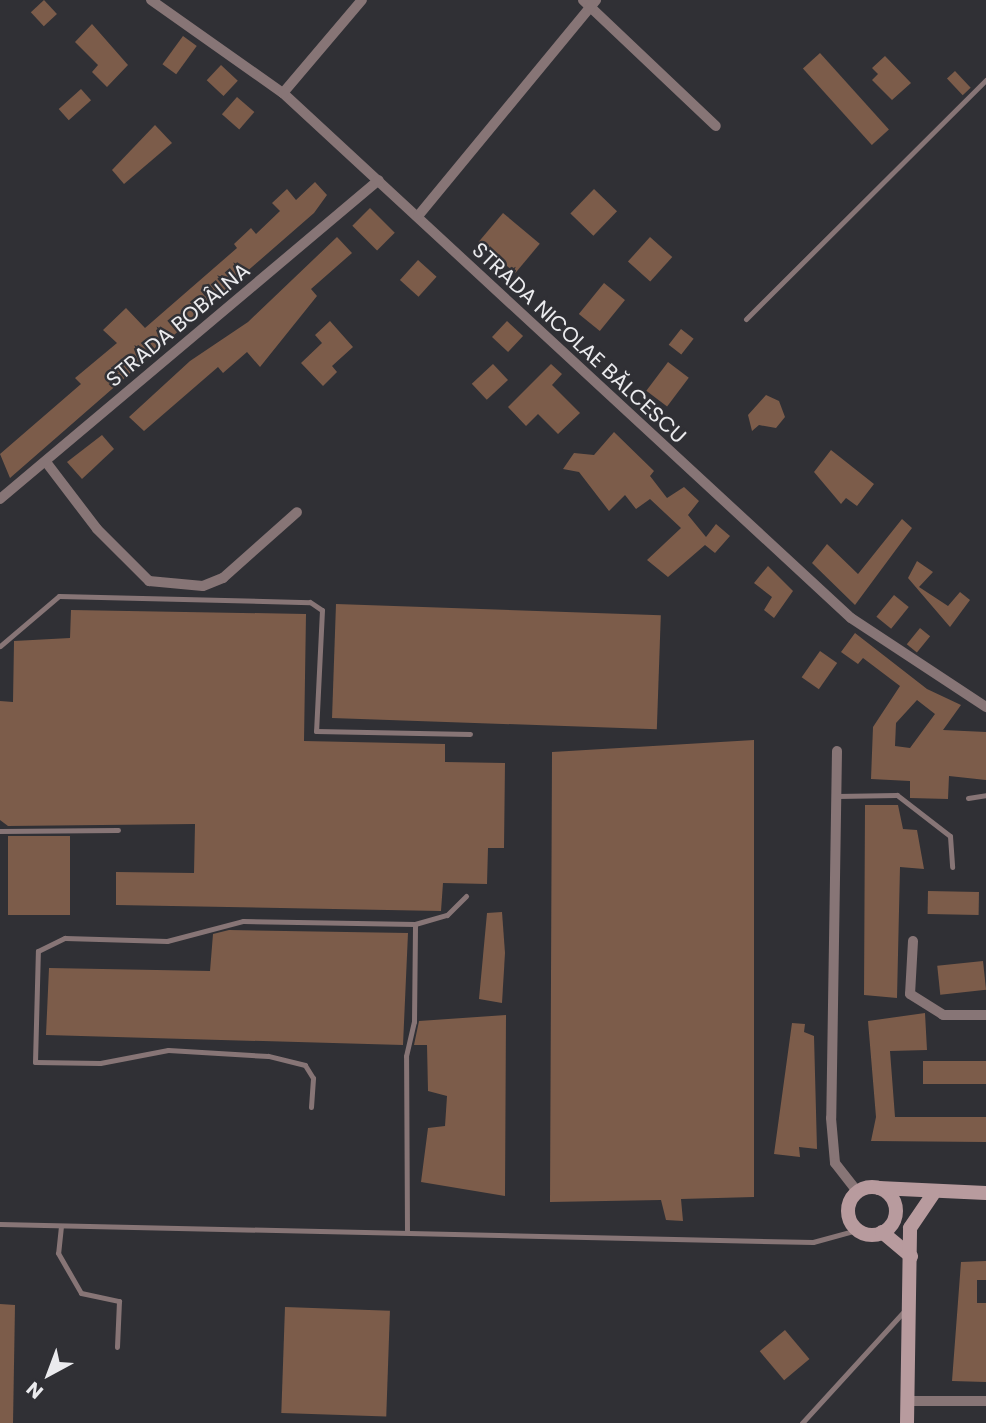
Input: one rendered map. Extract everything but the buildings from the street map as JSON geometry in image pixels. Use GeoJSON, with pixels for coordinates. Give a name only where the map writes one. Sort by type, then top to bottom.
{"type":"FeatureCollection","features":[{"type":"Feature","properties":{"kind":"main road"},"geometry":{"type":"LineString","coordinates":[[878,1188],[894,1203],[894,1220],[910,1237]]}},
{"type":"Feature","properties":{"kind":"main road"},"geometry":{"type":"LineString","coordinates":[[911,1256],[882,1232],[857,1230],[848,1210],[857,1191],[878,1188],[933,1194],[986,1193]]}},
{"type":"Feature","properties":{"kind":"main road"},"geometry":{"type":"LineString","coordinates":[[882,1232],[894,1220],[933,1194]]}},
{"type":"Feature","properties":{"kind":"main road"},"geometry":{"type":"LineString","coordinates":[[907,1423],[910,1237],[912,1220],[933,1194]]}},
{"type":"Feature","properties":{"kind":"street","name":"STRADA NICOLAE BĂLCESCU"},"geometry":{"type":"LineString","coordinates":[[151,0],[283,93],[418,216],[747,529],[851,618],[986,708]]}},
{"type":"Feature","properties":{"kind":"street"},"geometry":{"type":"LineString","coordinates":[[283,93],[362,0]]}},
{"type":"Feature","properties":{"kind":"street"},"geometry":{"type":"LineString","coordinates":[[418,216],[590,2],[716,126]]}},
{"type":"Feature","properties":{"kind":"street","name":"STRADA BOBÂLNA"},"geometry":{"type":"LineString","coordinates":[[0,499],[379,180]]}},
{"type":"Feature","properties":{"kind":"street"},"geometry":{"type":"LineString","coordinates":[[46,462],[97,528],[149,581],[203,586],[223,578],[297,512]]}},
{"type":"Feature","properties":{"kind":"street"},"geometry":{"type":"LineString","coordinates":[[837,751],[831,1118],[835,1163],[857,1191]]}},
{"type":"Feature","properties":{"kind":"street"},"geometry":{"type":"LineString","coordinates":[[913,941],[910,995],[943,1015],[986,1015]]}},
{"type":"Feature","properties":{"kind":"street"},"geometry":{"type":"LineString","coordinates":[[908,1401],[986,1401]]}},
{"type":"Feature","properties":{"kind":"lane"},"geometry":{"type":"LineString","coordinates":[[747,319],[986,80]]}},
{"type":"Feature","properties":{"kind":"lane"},"geometry":{"type":"LineString","coordinates":[[0,646],[59,596],[310,602],[322,610],[316,731],[470,734]]}},
{"type":"Feature","properties":{"kind":"lane"},"geometry":{"type":"LineString","coordinates":[[837,796],[897,795],[950,836],[952,866]]}},
{"type":"Feature","properties":{"kind":"lane"},"geometry":{"type":"LineString","coordinates":[[968,798],[986,795]]}},
{"type":"Feature","properties":{"kind":"lane"},"geometry":{"type":"LineString","coordinates":[[0,831],[118,830]]}},
{"type":"Feature","properties":{"kind":"lane"},"geometry":{"type":"LineString","coordinates":[[311,1107],[313,1078],[304,1065],[268,1056],[168,1050],[100,1063],[35,1062],[38,951],[65,938],[167,941],[243,921],[415,924],[447,915],[466,897]]}},
{"type":"Feature","properties":{"kind":"lane"},"geometry":{"type":"LineString","coordinates":[[407,1232],[407,1056],[414,1022],[415,924]]}},
{"type":"Feature","properties":{"kind":"lane"},"geometry":{"type":"LineString","coordinates":[[0,1216],[1,1224],[61,1226],[813,1242],[857,1230]]}},
{"type":"Feature","properties":{"kind":"lane"},"geometry":{"type":"LineString","coordinates":[[61,1226],[58,1253],[81,1293],[119,1301],[117,1347]]}},
{"type":"Feature","properties":{"kind":"lane"},"geometry":{"type":"LineString","coordinates":[[802,1423],[910,1305]]}}]}
